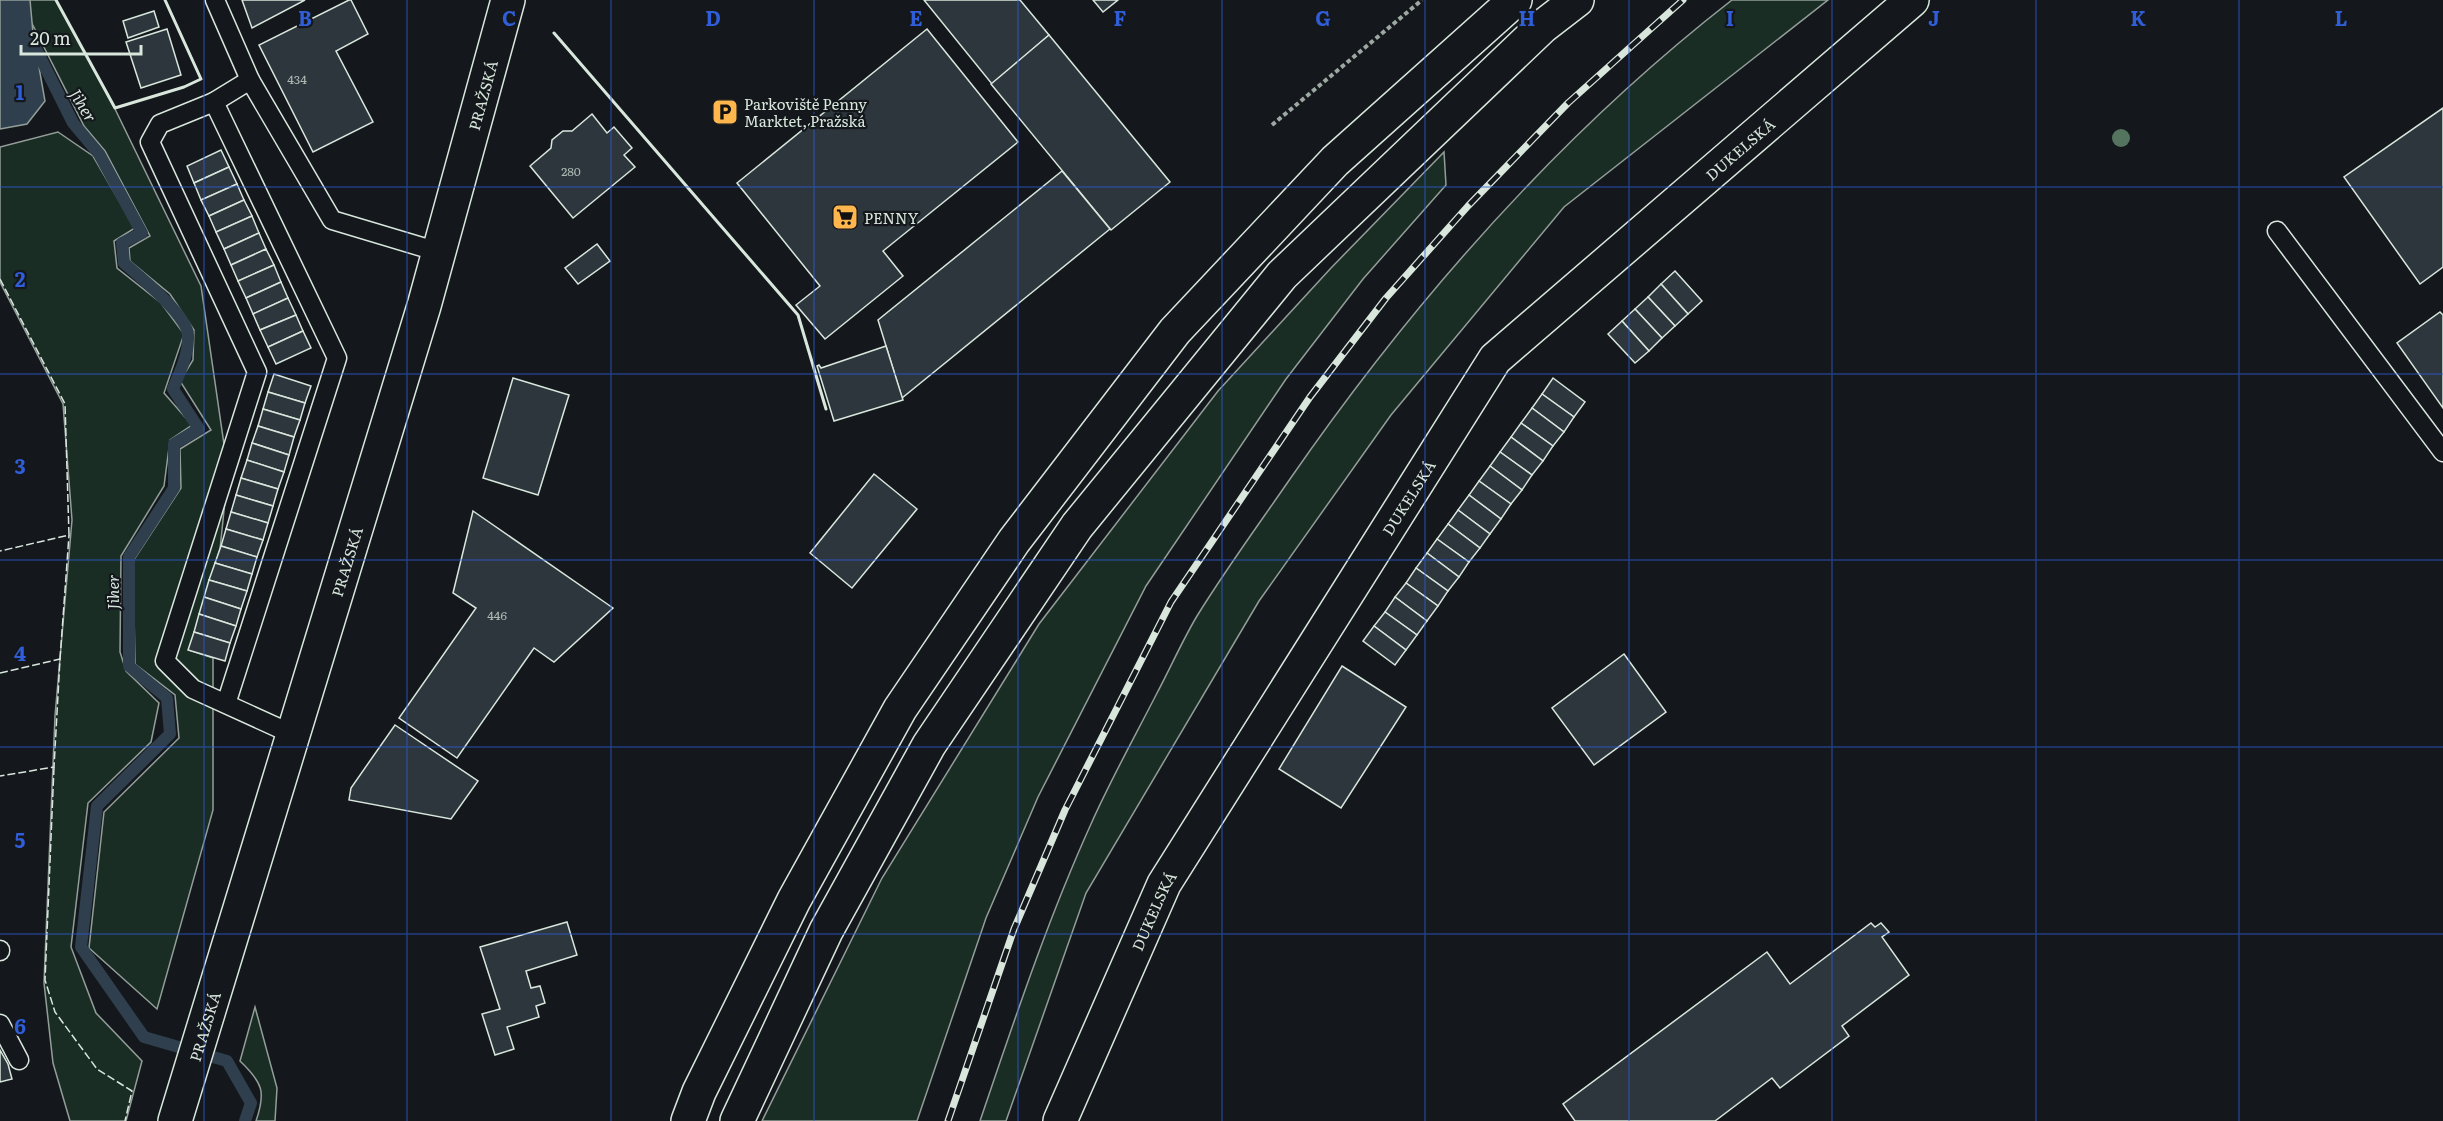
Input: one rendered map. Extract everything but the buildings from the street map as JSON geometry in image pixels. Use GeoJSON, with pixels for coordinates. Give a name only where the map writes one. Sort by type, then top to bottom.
{"type":"FeatureCollection","features":[{"type":"Feature","properties":{"kind":"main road","name":"PRAŽSKÁ"},"geometry":{"type":"LineString","coordinates":[[175,1121],[439,252],[508,0]]}},
{"type":"Feature","properties":{"kind":"main road"},"geometry":{"type":"LineString","coordinates":[[688,1121],[699,1092],[794,900],[900,709],[1014,541],[1175,331],[1335,161],[1515,0]]}},
{"type":"Feature","properties":{"kind":"main road"},"geometry":{"type":"LineString","coordinates":[[737,1121],[826,932],[929,745],[1077,526],[1282,275],[1542,27],[1577,0]]}},
{"type":"Feature","properties":{"kind":"main road","name":"DUKELSKÁ"},"geometry":{"type":"LineString","coordinates":[[1060,1121],[1164,884],[1494,359],[1912,0]]}},
{"type":"Feature","properties":{"kind":"lane"},"geometry":{"type":"LineString","coordinates":[[215,0],[250,80],[332,220],[439,252]]}},
{"type":"Feature","properties":{"kind":"lane"},"geometry":{"type":"LineString","coordinates":[[250,80],[214,102],[160,124],[150,142],[257,372],[165,661],[193,689],[294,735]]}},
{"type":"Feature","properties":{"kind":"lane"},"geometry":{"type":"LineString","coordinates":[[214,102],[337,358],[226,704]]}},
{"type":"Feature","properties":{"kind":"lane"},"geometry":{"type":"LineString","coordinates":[[2277,231],[2443,452]]}},
{"type":"Feature","properties":{"kind":"lane"},"geometry":{"type":"LineString","coordinates":[[0,1024],[19,1060]]}},
{"type":"Feature","properties":{"kind":"path"},"geometry":{"type":"LineString","coordinates":[[1272,125],[1422,0]]}},
{"type":"Feature","properties":{"kind":"green space"},"geometry":{"type":"Polygon","coordinates":[[[20,0],[56,0],[115,109],[201,286],[228,472],[220,549],[189,650],[213,658],[213,810],[157,1009],[89,948],[104,812],[179,738],[175,695],[135,664],[133,561],[181,488],[180,449],[211,430],[180,381],[193,360],[194,330],[170,294],[130,261],[129,248],[150,236],[105,151],[84,126],[20,0]]]}},
{"type":"Feature","properties":{"kind":"green space"},"geometry":{"type":"Polygon","coordinates":[[[1732,0],[1828,0],[1564,207],[1391,415],[1259,601],[1086,893],[1006,1121],[980,1121],[1046,934],[1091,824],[1186,635],[1219,581],[1338,413],[1387,347],[1439,284],[1549,163],[1608,106],[1732,0]]]}},
{"type":"Feature","properties":{"kind":"green space"},"geometry":{"type":"Polygon","coordinates":[[[58,132],[93,156],[135,228],[114,241],[117,268],[161,303],[184,334],[164,393],[192,425],[170,440],[164,486],[121,556],[120,652],[126,671],[159,703],[151,742],[88,803],[71,947],[96,1013],[142,1061],[126,1121],[70,1121],[53,1063],[44,983],[55,716],[72,520],[63,404],[0,282],[0,147],[58,132]]]}},
{"type":"Feature","properties":{"kind":"green space"},"geometry":{"type":"Polygon","coordinates":[[[1444,152],[1446,185],[1363,279],[1286,379],[1146,586],[1038,797],[986,918],[917,1121],[762,1121],[882,878],[1039,624],[1218,391],[1331,268],[1444,152]]]}},
{"type":"Feature","properties":{"kind":"green space"},"geometry":{"type":"Polygon","coordinates":[[[255,1007],[277,1088],[275,1121],[256,1121],[261,1102],[260,1088],[254,1076],[240,1061],[255,1007]]]}},
{"type":"Feature","properties":{"kind":"water"},"geometry":{"type":"Polygon","coordinates":[[[0,0],[30,0],[33,33],[45,101],[27,124],[0,129],[0,0]]]}},
{"type":"Feature","properties":{"kind":"waterway","name":"Jiher"},"geometry":{"type":"LineString","coordinates":[[30,37],[73,123],[99,154],[142,233],[122,243],[124,263],[161,296],[186,327],[187,349],[173,389],[199,429],[174,444],[174,488],[129,557],[129,666],[167,698],[170,734],[97,806],[81,947],[144,1037],[227,1061],[251,1103],[245,1121]]}},
{"type":"Feature","properties":{"kind":"railway"},"geometry":{"type":"LineString","coordinates":[[948,1121],[1014,929],[1065,810],[1171,602],[1310,397],[1386,298],[1468,206],[1568,103],[1683,0]]}},
{"type":"Feature","properties":{"kind":"fence"},"geometry":{"type":"LineString","coordinates":[[0,279],[65,404],[69,535],[0,551]]}},
{"type":"Feature","properties":{"kind":"fence"},"geometry":{"type":"LineString","coordinates":[[60,659],[69,535]]}},
{"type":"Feature","properties":{"kind":"fence"},"geometry":{"type":"LineString","coordinates":[[0,673],[60,659],[54,767],[0,776]]}},
{"type":"Feature","properties":{"kind":"fence"},"geometry":{"type":"LineString","coordinates":[[54,767],[45,980],[55,1012],[97,1069],[132,1091],[125,1121]]}},
{"type":"Feature","properties":{"kind":"wall"},"geometry":{"type":"LineString","coordinates":[[56,0],[115,108],[184,87],[201,79],[165,0]]}},
{"type":"Feature","properties":{"kind":"wall"},"geometry":{"type":"LineString","coordinates":[[554,33],[798,315],[826,409]]}},
{"type":"Feature","properties":{"kind":"place","name":"Parkoviště Penny Marktet, Pražská"},"geometry":{"type":"Point","coordinates":[725,112]}},
{"type":"Feature","properties":{"kind":"place","name":"PENNY"},"geometry":{"type":"Point","coordinates":[845,217]}}]}
